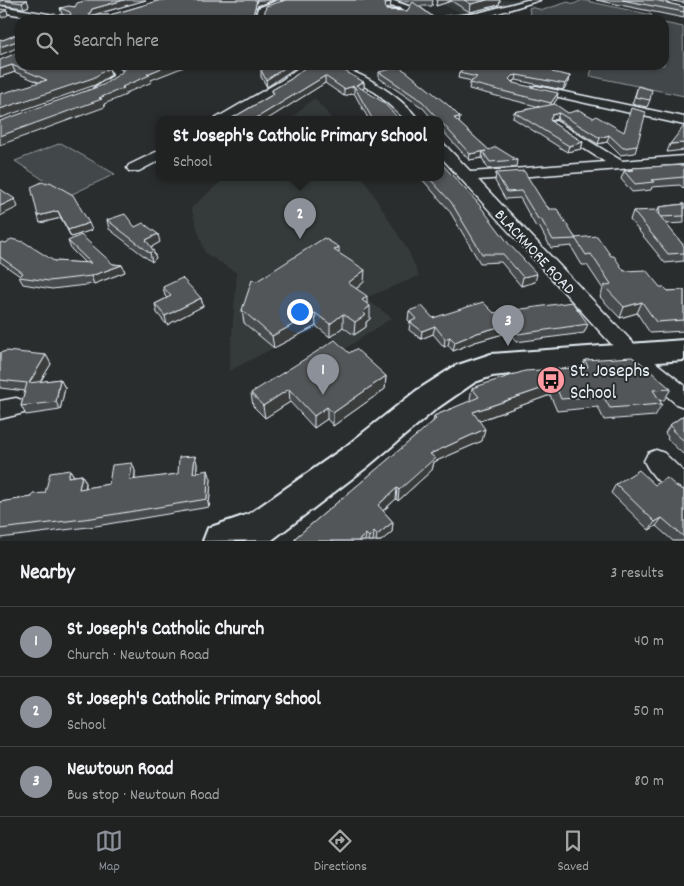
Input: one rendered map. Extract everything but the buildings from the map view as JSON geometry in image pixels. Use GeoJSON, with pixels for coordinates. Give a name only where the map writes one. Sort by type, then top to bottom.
{"type":"FeatureCollection","features":[{"type":"Feature","properties":{"kind":"main road"},"geometry":{"type":"LineString","coordinates":[[221,541],[260,535],[426,400],[465,374],[491,366],[538,360],[684,350]]}},
{"type":"Feature","properties":{"kind":"street"},"geometry":{"type":"LineString","coordinates":[[372,0],[400,4],[407,7],[402,15]]}},
{"type":"Feature","properties":{"kind":"street"},"geometry":{"type":"LineString","coordinates":[[483,15],[536,0]]}},
{"type":"Feature","properties":{"kind":"street"},"geometry":{"type":"LineString","coordinates":[[260,15],[261,10],[279,2]]}},
{"type":"Feature","properties":{"kind":"street"},"geometry":{"type":"LineString","coordinates":[[3,12],[27,15]]}},
{"type":"Feature","properties":{"kind":"street"},"geometry":{"type":"LineString","coordinates":[[389,12],[396,15]]}},
{"type":"Feature","properties":{"kind":"street"},"geometry":{"type":"LineString","coordinates":[[91,92],[114,82],[118,77],[114,70]]}},
{"type":"Feature","properties":{"kind":"street"},"geometry":{"type":"LineString","coordinates":[[226,116],[286,82],[303,70]]}},
{"type":"Feature","properties":{"kind":"street"},"geometry":{"type":"LineString","coordinates":[[340,70],[379,90],[408,116]]}},
{"type":"Feature","properties":{"kind":"street"},"geometry":{"type":"LineString","coordinates":[[524,87],[684,121]]}},
{"type":"Feature","properties":{"kind":"street"},"geometry":{"type":"LineString","coordinates":[[556,125],[619,165]]}},
{"type":"Feature","properties":{"kind":"street","name":"BLACKMORE ROAD"},"geometry":{"type":"LineString","coordinates":[[444,152],[632,354],[684,398]]}},
{"type":"Feature","properties":{"kind":"street"},"geometry":{"type":"LineString","coordinates":[[134,168],[156,156]]}},
{"type":"Feature","properties":{"kind":"street"},"geometry":{"type":"LineString","coordinates":[[468,177],[684,160]]}},
{"type":"Feature","properties":{"kind":"street"},"geometry":{"type":"LineString","coordinates":[[656,461],[684,488]]}},
{"type":"Feature","properties":{"kind":"shaded area"},"geometry":{"type":"Polygon","coordinates":[[[432,0],[530,0],[494,11],[467,15],[432,0]]]}},
{"type":"Feature","properties":{"kind":"shaded area"},"geometry":{"type":"Polygon","coordinates":[[[582,0],[652,15],[531,15],[529,9],[530,7],[543,10],[568,2],[574,4],[582,0]]]}},
{"type":"Feature","properties":{"kind":"shaded area"},"geometry":{"type":"Polygon","coordinates":[[[669,24],[683,27],[684,96],[590,76],[592,70],[669,70],[669,24]]]}},
{"type":"Feature","properties":{"kind":"shaded area"},"geometry":{"type":"Polygon","coordinates":[[[314,98],[330,116],[294,116],[314,98]]]}},
{"type":"Feature","properties":{"kind":"shaded area"},"geometry":{"type":"Polygon","coordinates":[[[61,143],[115,174],[68,196],[15,161],[61,143]]]}},
{"type":"Feature","properties":{"kind":"shaded area"},"geometry":{"type":"Polygon","coordinates":[[[222,181],[365,181],[409,252],[419,276],[365,298],[392,318],[346,348],[316,326],[229,371],[237,273],[205,253],[191,208],[222,181]]]}},
{"type":"Feature","properties":{"kind":"place","name":"St Joseph's Catholic Primary School"},"geometry":{"type":"Point","coordinates":[300,239]}},
{"type":"Feature","properties":{"kind":"place","name":"Newtown Road"},"geometry":{"type":"Point","coordinates":[508,346]}},
{"type":"Feature","properties":{"kind":"place","name":"St. Josephs School"},"geometry":{"type":"Point","coordinates":[551,380]}},
{"type":"Feature","properties":{"kind":"place","name":"St Joseph's Catholic Church"},"geometry":{"type":"Point","coordinates":[323,395]}}]}
